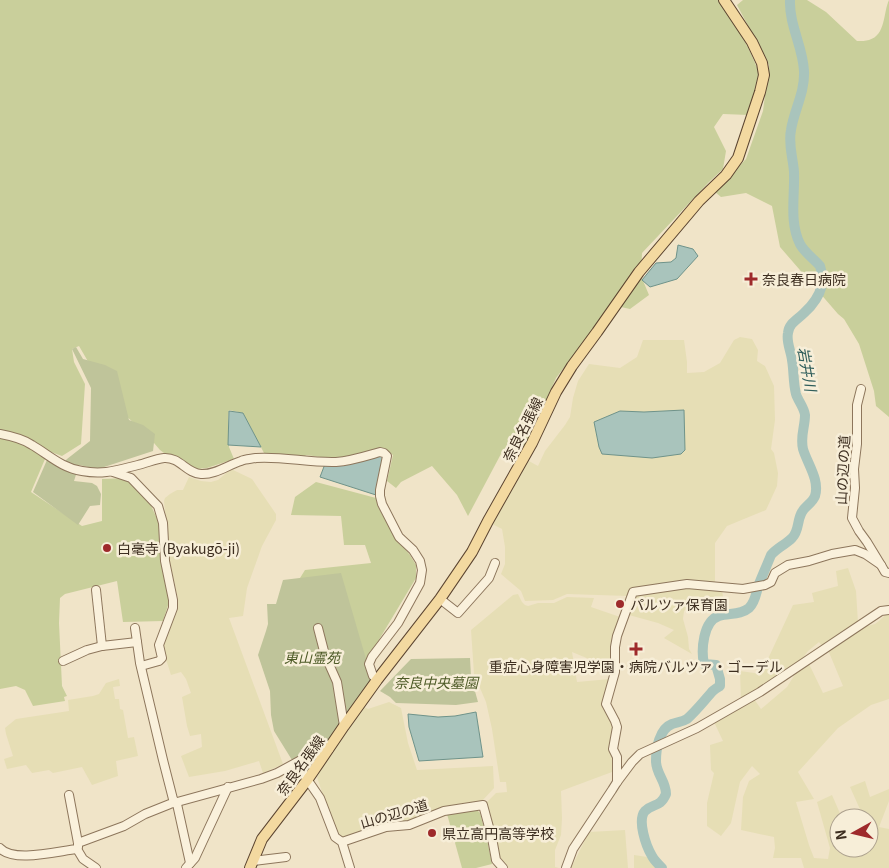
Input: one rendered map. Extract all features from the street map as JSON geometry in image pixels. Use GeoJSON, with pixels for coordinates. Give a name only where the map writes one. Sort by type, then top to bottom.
{"type":"FeatureCollection","features":[{"type":"Feature","properties":{"kind":"main road","name":"奈良名張線"},"geometry":{"type":"LineString","coordinates":[[252,864],[262,839],[308,779],[377,680],[440,599],[472,552],[532,443],[556,392],[572,366],[639,272],[699,201],[726,175],[738,158],[764,75],[762,64],[752,42],[724,0]]}},
{"type":"Feature","properties":{"kind":"street","name":"山の辺の道"},"geometry":{"type":"LineString","coordinates":[[861,388],[857,405],[857,444],[852,518],[881,565]]}},
{"type":"Feature","properties":{"kind":"street"},"geometry":{"type":"LineString","coordinates":[[0,434],[8,435],[31,444],[65,466],[99,474],[138,466],[163,458],[178,460],[193,472],[204,474],[225,468],[242,460],[256,458],[338,462],[384,452],[387,456],[380,490],[382,504],[400,537],[413,550],[420,561],[422,570],[420,583],[398,623],[372,657],[369,664],[373,676],[377,680]]}},
{"type":"Feature","properties":{"kind":"street"},"geometry":{"type":"LineString","coordinates":[[113,472],[131,478],[158,506],[164,528],[165,561],[174,600],[173,608],[159,645],[162,658],[160,661],[141,666]]}},
{"type":"Feature","properties":{"kind":"street"},"geometry":{"type":"LineString","coordinates":[[617,782],[617,757],[613,748],[617,727],[606,704],[615,672],[617,636],[633,592],[687,584],[743,589],[765,585],[771,582],[775,573],[788,565],[856,550],[881,565],[885,572],[889,573]]}},
{"type":"Feature","properties":{"kind":"street"},"geometry":{"type":"LineString","coordinates":[[440,599],[458,613],[489,578],[495,563]]}},
{"type":"Feature","properties":{"kind":"street"},"geometry":{"type":"LineString","coordinates":[[96,590],[102,646]]}},
{"type":"Feature","properties":{"kind":"street"},"geometry":{"type":"LineString","coordinates":[[566,868],[574,849],[617,782],[640,754],[698,728],[760,692],[881,610],[889,608]]}},
{"type":"Feature","properties":{"kind":"street"},"geometry":{"type":"LineString","coordinates":[[135,628],[141,666],[163,760],[176,802],[188,866]]}},
{"type":"Feature","properties":{"kind":"street"},"geometry":{"type":"LineString","coordinates":[[318,628],[325,655],[337,682],[344,726]]}},
{"type":"Feature","properties":{"kind":"street"},"geometry":{"type":"LineString","coordinates":[[63,661],[87,650],[102,646],[137,642]]}},
{"type":"Feature","properties":{"kind":"street"},"geometry":{"type":"LineString","coordinates":[[0,848],[4,852],[18,856],[40,854],[77,846],[124,826],[145,814],[176,802],[261,779],[329,749]]}},
{"type":"Feature","properties":{"kind":"street"},"geometry":{"type":"LineString","coordinates":[[296,763],[320,798],[335,837],[342,842],[350,868]]}},
{"type":"Feature","properties":{"kind":"street"},"geometry":{"type":"LineString","coordinates":[[188,866],[196,858],[228,787]]}},
{"type":"Feature","properties":{"kind":"street"},"geometry":{"type":"LineString","coordinates":[[69,796],[77,846],[83,859],[96,868]]}},
{"type":"Feature","properties":{"kind":"street","name":"山の辺の道"},"geometry":{"type":"LineString","coordinates":[[342,842],[386,827],[408,825],[444,811],[483,804],[496,860],[503,868]]}},
{"type":"Feature","properties":{"kind":"street"},"geometry":{"type":"LineString","coordinates":[[252,864],[286,857]]}},
{"type":"Feature","properties":{"kind":"shaded area"},"geometry":{"type":"Polygon","coordinates":[[[740,337],[752,339],[758,350],[757,361],[765,366],[774,386],[775,420],[771,449],[774,453],[778,473],[777,486],[766,510],[727,526],[715,543],[715,583],[628,596],[567,594],[553,600],[525,601],[521,591],[501,574],[505,564],[502,529],[492,524],[527,460],[538,466],[545,451],[570,417],[578,381],[589,364],[620,368],[637,357],[643,340],[684,340],[687,373],[704,372],[720,363],[734,340],[740,337]]]}},
{"type":"Feature","properties":{"kind":"shaded area"},"geometry":{"type":"Polygon","coordinates":[[[231,469],[252,479],[276,514],[276,520],[262,546],[247,588],[243,616],[229,618],[283,764],[263,773],[259,761],[225,771],[189,777],[181,756],[202,747],[201,734],[190,736],[182,697],[191,693],[186,679],[181,672],[171,675],[163,650],[163,640],[178,599],[170,563],[164,501],[170,494],[177,490],[183,490],[189,477],[211,482],[218,480],[231,469]]]}},
{"type":"Feature","properties":{"kind":"shaded area"},"geometry":{"type":"Polygon","coordinates":[[[848,568],[856,591],[858,623],[822,646],[819,642],[808,651],[798,664],[741,700],[740,671],[761,674],[793,605],[814,602],[812,593],[838,586],[836,571],[848,568]]]}},
{"type":"Feature","properties":{"kind":"shaded area"},"geometry":{"type":"Polygon","coordinates":[[[687,586],[722,590],[723,597],[696,600],[684,611],[683,619],[689,649],[692,654],[664,638],[674,630],[658,623],[629,615],[635,595],[687,586]]]}},
{"type":"Feature","properties":{"kind":"shaded area"},"geometry":{"type":"Polygon","coordinates":[[[518,594],[522,602],[528,606],[538,603],[554,603],[567,597],[594,598],[591,607],[620,617],[612,643],[611,668],[572,652],[577,682],[610,679],[603,704],[614,722],[611,748],[613,760],[612,772],[561,791],[561,835],[555,850],[555,867],[559,868],[506,868],[499,857],[486,803],[496,793],[507,792],[506,782],[500,782],[486,702],[474,674],[471,630],[513,595],[518,594]]]}},
{"type":"Feature","properties":{"kind":"shaded area"},"geometry":{"type":"Polygon","coordinates":[[[889,613],[889,699],[871,705],[838,728],[798,772],[814,799],[796,802],[814,858],[828,859],[829,854],[829,858],[879,858],[879,827],[889,829],[889,868],[804,868],[801,858],[773,858],[775,848],[774,837],[741,830],[743,797],[749,781],[760,774],[752,766],[740,782],[731,823],[721,836],[707,826],[707,803],[714,773],[711,770],[710,745],[723,741],[714,722],[754,699],[761,709],[787,687],[797,671],[809,664],[823,693],[843,686],[828,650],[860,628],[879,621],[889,613]]]}},
{"type":"Feature","properties":{"kind":"shaded area"},"geometry":{"type":"Polygon","coordinates":[[[119,679],[120,686],[113,687],[115,699],[119,699],[128,738],[134,737],[138,756],[116,761],[118,776],[92,785],[82,767],[53,773],[49,770],[32,773],[26,765],[7,769],[4,759],[13,756],[5,728],[16,719],[69,711],[68,700],[99,694],[106,683],[119,679]]]}},
{"type":"Feature","properties":{"kind":"shaded area"},"geometry":{"type":"Polygon","coordinates":[[[389,702],[401,708],[408,743],[417,770],[493,766],[494,788],[481,802],[342,837],[336,834],[317,777],[331,751],[364,707],[368,709],[389,702]]]}},
{"type":"Feature","properties":{"kind":"shaded area"},"geometry":{"type":"Polygon","coordinates":[[[865,781],[870,797],[889,789],[889,801],[879,827],[879,808],[859,808],[850,787],[865,781]]]}},
{"type":"Feature","properties":{"kind":"shaded area"},"geometry":{"type":"Polygon","coordinates":[[[832,795],[838,808],[829,808],[829,844],[817,802],[832,795]]]}},
{"type":"Feature","properties":{"kind":"shaded area"},"geometry":{"type":"Polygon","coordinates":[[[625,830],[628,868],[571,868],[589,832],[625,830]]]}},
{"type":"Feature","properties":{"kind":"shaded area"},"geometry":{"type":"Polygon","coordinates":[[[634,855],[647,857],[657,868],[634,868],[634,855]]]}},
{"type":"Feature","properties":{"kind":"green space"},"geometry":{"type":"Polygon","coordinates":[[[0,0],[720,0],[748,47],[759,72],[749,115],[723,114],[714,127],[726,151],[723,169],[642,253],[641,276],[649,295],[630,309],[612,305],[556,378],[526,445],[502,452],[468,516],[457,495],[432,466],[401,482],[396,488],[387,481],[393,455],[382,448],[345,457],[328,458],[306,455],[299,463],[285,463],[264,453],[243,413],[229,410],[229,447],[234,459],[207,468],[187,470],[160,450],[124,414],[93,370],[79,346],[72,349],[74,362],[85,384],[81,444],[62,456],[51,452],[45,459],[31,492],[82,526],[102,521],[102,479],[128,478],[148,499],[159,523],[170,599],[163,621],[123,622],[117,581],[65,594],[60,598],[59,623],[62,686],[67,696],[64,697],[65,701],[33,706],[25,690],[16,686],[0,689],[0,0]]]}},
{"type":"Feature","properties":{"kind":"green space"},"geometry":{"type":"Polygon","coordinates":[[[743,0],[807,0],[826,12],[857,41],[865,41],[874,37],[881,29],[889,0],[889,417],[876,406],[874,391],[859,344],[844,319],[780,247],[772,206],[746,193],[721,197],[714,191],[746,159],[763,111],[769,65],[737,5],[743,0]]]}},
{"type":"Feature","properties":{"kind":"green space"},"geometry":{"type":"Polygon","coordinates":[[[76,347],[83,359],[105,365],[117,371],[129,420],[143,425],[155,434],[153,451],[98,469],[79,465],[74,481],[92,483],[97,486],[101,494],[100,505],[90,506],[78,525],[33,492],[47,460],[59,467],[90,441],[91,388],[72,349],[76,347]]]}},
{"type":"Feature","properties":{"kind":"green space"},"geometry":{"type":"Polygon","coordinates":[[[316,482],[376,498],[378,507],[393,534],[416,565],[416,578],[374,648],[367,656],[366,666],[292,591],[305,570],[371,563],[365,545],[344,545],[341,516],[291,515],[295,497],[316,482]]]}},
{"type":"Feature","properties":{"kind":"green space","name":"東山霊苑"},"geometry":{"type":"Polygon","coordinates":[[[341,573],[373,683],[326,747],[292,760],[274,731],[270,691],[258,655],[268,624],[267,604],[276,604],[283,580],[341,573]]]}},
{"type":"Feature","properties":{"kind":"green space","name":"奈良中央墓園"},"geometry":{"type":"Polygon","coordinates":[[[470,658],[471,677],[478,702],[456,705],[396,703],[380,691],[411,659],[470,658]]]}},
{"type":"Feature","properties":{"kind":"green space"},"geometry":{"type":"Polygon","coordinates":[[[476,809],[480,813],[492,864],[476,868],[462,868],[447,814],[476,809]]]}},
{"type":"Feature","properties":{"kind":"water"},"geometry":{"type":"Polygon","coordinates":[[[678,245],[693,249],[698,256],[677,279],[650,287],[642,280],[656,263],[671,262],[676,258],[678,245]]]}},
{"type":"Feature","properties":{"kind":"water"},"geometry":{"type":"Polygon","coordinates":[[[684,410],[685,450],[681,454],[652,458],[602,454],[594,422],[620,411],[684,410]]]}},
{"type":"Feature","properties":{"kind":"water"},"geometry":{"type":"Polygon","coordinates":[[[229,411],[243,413],[261,447],[228,445],[229,411]]]}},
{"type":"Feature","properties":{"kind":"water"},"geometry":{"type":"Polygon","coordinates":[[[381,455],[383,457],[376,495],[320,477],[325,464],[381,455]]]}},
{"type":"Feature","properties":{"kind":"water"},"geometry":{"type":"Polygon","coordinates":[[[476,712],[483,757],[419,761],[409,727],[408,714],[438,717],[476,712]]]}},
{"type":"Feature","properties":{"kind":"waterway","name":"岩井川"},"geometry":{"type":"LineString","coordinates":[[662,868],[654,859],[647,846],[642,827],[645,811],[659,803],[666,794],[666,789],[656,766],[661,735],[672,724],[687,719],[720,686],[716,665],[704,664],[703,644],[706,630],[709,624],[719,616],[742,612],[749,608],[771,555],[794,535],[801,514],[814,499],[816,490],[816,484],[803,449],[802,440],[805,415],[796,394],[788,340],[790,327],[815,300],[822,285],[820,266],[800,244],[795,227],[793,208],[794,172],[790,135],[803,87],[804,71],[790,9],[790,0]]}},
{"type":"Feature","properties":{"kind":"place","name":"奈良春日病院"},"geometry":{"type":"Point","coordinates":[751,279]}},
{"type":"Feature","properties":{"kind":"place","name":"白毫寺 (Byakugō-ji)"},"geometry":{"type":"Point","coordinates":[107,548]}},
{"type":"Feature","properties":{"kind":"place","name":"パルツァ保育園"},"geometry":{"type":"Point","coordinates":[620,604]}},
{"type":"Feature","properties":{"kind":"place","name":"重症心身障害児学園・病院バルツァ・ゴーデル"},"geometry":{"type":"Point","coordinates":[636,649]}},
{"type":"Feature","properties":{"kind":"place","name":"県立高円高等学校"},"geometry":{"type":"Point","coordinates":[432,833]}}]}
